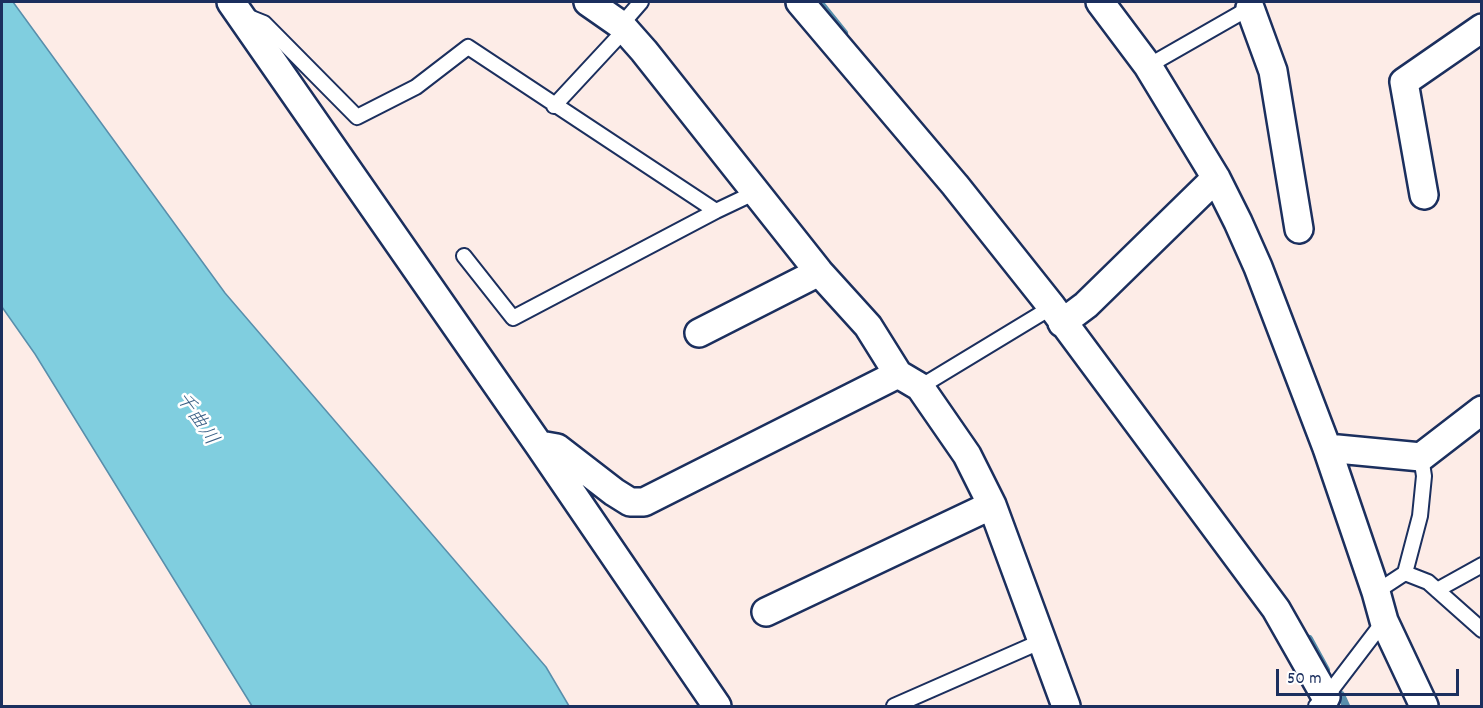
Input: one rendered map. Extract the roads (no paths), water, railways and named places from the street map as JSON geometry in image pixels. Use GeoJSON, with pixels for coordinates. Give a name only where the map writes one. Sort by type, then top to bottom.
{"type":"FeatureCollection","features":[{"type":"Feature","properties":{"kind":"street"},"geometry":{"type":"LineString","coordinates":[[588,2],[621,25],[644,51],[819,272],[868,326],[967,455],[992,505],[1066,706]]}},
{"type":"Feature","properties":{"kind":"street"},"geometry":{"type":"LineString","coordinates":[[800,2],[955,185],[1057,315],[1276,609],[1324,703]]}},
{"type":"Feature","properties":{"kind":"street"},"geometry":{"type":"LineString","coordinates":[[1100,2],[1148,66],[1216,178],[1238,222],[1258,267],[1327,448],[1384,621],[1424,706]]}},
{"type":"Feature","properties":{"kind":"street"},"geometry":{"type":"LineString","coordinates":[[1255,5],[1273,71],[1299,229]]}},
{"type":"Feature","properties":{"kind":"street"},"geometry":{"type":"LineString","coordinates":[[235,7],[717,706]]}},
{"type":"Feature","properties":{"kind":"street"},"geometry":{"type":"LineString","coordinates":[[1424,195],[1404,81],[1482,28]]}},
{"type":"Feature","properties":{"kind":"street"},"geometry":{"type":"LineString","coordinates":[[1057,315],[1086,305],[1216,178]]}},
{"type":"Feature","properties":{"kind":"street"},"geometry":{"type":"LineString","coordinates":[[699,333],[819,272]]}},
{"type":"Feature","properties":{"kind":"street"},"geometry":{"type":"LineString","coordinates":[[539,445],[557,448],[630,502],[644,502],[909,380]]}},
{"type":"Feature","properties":{"kind":"street"},"geometry":{"type":"LineString","coordinates":[[1327,448],[1421,457],[1482,410]]}},
{"type":"Feature","properties":{"kind":"street"},"geometry":{"type":"LineString","coordinates":[[766,612],[992,505]]}},
{"type":"Feature","properties":{"kind":"lane"},"geometry":{"type":"LineString","coordinates":[[554,106],[619,36],[621,25],[641,2]]}},
{"type":"Feature","properties":{"kind":"lane"},"geometry":{"type":"LineString","coordinates":[[1148,66],[1255,5]]}},
{"type":"Feature","properties":{"kind":"lane"},"geometry":{"type":"LineString","coordinates":[[235,7],[264,22],[357,117],[416,87],[468,48],[716,211]]}},
{"type":"Feature","properties":{"kind":"lane"},"geometry":{"type":"LineString","coordinates":[[464,256],[513,318],[756,192]]}},
{"type":"Feature","properties":{"kind":"lane"},"geometry":{"type":"LineString","coordinates":[[909,380],[1057,315]]}},
{"type":"Feature","properties":{"kind":"lane"},"geometry":{"type":"LineString","coordinates":[[1376,592],[1405,573],[1420,516],[1424,476],[1421,457]]}},
{"type":"Feature","properties":{"kind":"lane"},"geometry":{"type":"LineString","coordinates":[[1437,590],[1482,565]]}},
{"type":"Feature","properties":{"kind":"lane"},"geometry":{"type":"LineString","coordinates":[[1405,573],[1428,582],[1482,630]]}},
{"type":"Feature","properties":{"kind":"lane"},"geometry":{"type":"LineString","coordinates":[[1324,703],[1384,621]]}},
{"type":"Feature","properties":{"kind":"lane"},"geometry":{"type":"LineString","coordinates":[[894,706],[1042,641]]}},
{"type":"Feature","properties":{"kind":"water","name":"千曲川"},"geometry":{"type":"Polygon","coordinates":[[[2,2],[13,2],[225,293],[546,667],[569,706],[252,706],[35,354],[2,307],[2,2]]]}},
{"type":"Feature","properties":{"kind":"waterway"},"geometry":{"type":"LineString","coordinates":[[819,2],[844,33]]}},
{"type":"Feature","properties":{"kind":"waterway"},"geometry":{"type":"LineString","coordinates":[[1309,639],[1326,670]]}},
{"type":"Feature","properties":{"kind":"waterway"},"geometry":{"type":"LineString","coordinates":[[1341,695],[1346,706]]}}]}
